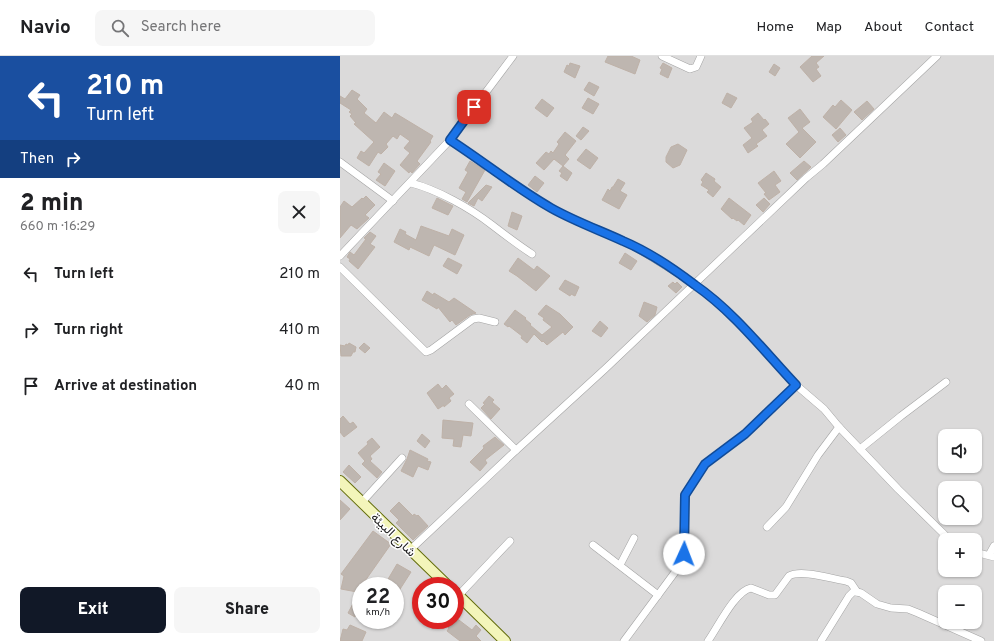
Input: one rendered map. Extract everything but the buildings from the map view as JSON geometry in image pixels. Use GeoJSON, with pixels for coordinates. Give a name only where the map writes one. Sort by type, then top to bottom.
{"type":"FeatureCollection","features":[{"type":"Feature","properties":{"kind":"street"},"geometry":{"type":"LineString","coordinates":[[341,252],[411,183],[450,140],[513,56]]}},
{"type":"Feature","properties":{"kind":"street"},"geometry":{"type":"LineString","coordinates":[[662,56],[690,69],[696,67],[701,56]]}},
{"type":"Feature","properties":{"kind":"street"},"geometry":{"type":"LineString","coordinates":[[410,550],[937,56]]}},
{"type":"Feature","properties":{"kind":"street"},"geometry":{"type":"LineString","coordinates":[[450,140],[528,194],[551,208],[578,222],[624,241],[695,284],[726,310],[796,385],[824,409],[839,427],[898,489],[943,533]]}},
{"type":"Feature","properties":{"kind":"street"},"geometry":{"type":"LineString","coordinates":[[340,162],[393,201]]}},
{"type":"Feature","properties":{"kind":"street"},"geometry":{"type":"LineString","coordinates":[[411,183],[428,188],[462,206],[492,225],[512,241],[532,254]]}},
{"type":"Feature","properties":{"kind":"street"},"geometry":{"type":"LineString","coordinates":[[340,267],[426,352],[431,350],[473,319],[479,318],[495,322]]}},
{"type":"Feature","properties":{"kind":"street"},"geometry":{"type":"LineString","coordinates":[[860,449],[946,382]]}},
{"type":"Feature","properties":{"kind":"street"},"geometry":{"type":"LineString","coordinates":[[624,641],[683,559],[685,545],[685,495],[705,464],[745,434],[796,385]]}},
{"type":"Feature","properties":{"kind":"street"},"geometry":{"type":"LineString","coordinates":[[469,404],[516,450]]}},
{"type":"Feature","properties":{"kind":"street"},"geometry":{"type":"LineString","coordinates":[[767,527],[786,507],[818,455],[839,427]]}},
{"type":"Feature","properties":{"kind":"street"},"geometry":{"type":"LineString","coordinates":[[362,502],[402,458]]}},
{"type":"Feature","properties":{"kind":"street","name":"شارع البيئة"},"geometry":{"type":"LineString","coordinates":[[340,481],[438,577]]}},
{"type":"Feature","properties":{"kind":"street"},"geometry":{"type":"LineString","coordinates":[[620,566],[634,538]]}},
{"type":"Feature","properties":{"kind":"street"},"geometry":{"type":"LineString","coordinates":[[464,587],[510,541]]}},
{"type":"Feature","properties":{"kind":"street"},"geometry":{"type":"LineString","coordinates":[[593,545],[658,595]]}},
{"type":"Feature","properties":{"kind":"street"},"geometry":{"type":"LineString","coordinates":[[991,556],[994,546]]}},
{"type":"Feature","properties":{"kind":"street"},"geometry":{"type":"LineString","coordinates":[[708,641],[739,594],[750,588],[769,595],[775,595],[792,574],[804,574],[846,581],[851,583],[857,592],[877,604],[891,608],[908,609],[981,641]]}},
{"type":"Feature","properties":{"kind":"street"},"geometry":{"type":"LineString","coordinates":[[821,641],[849,596],[853,592],[857,592]]}},
{"type":"Feature","properties":{"kind":"street"},"geometry":{"type":"LineString","coordinates":[[464,601],[505,641]]}},
{"type":"Feature","properties":{"kind":"shaded area"},"geometry":{"type":"Polygon","coordinates":[[[340,56],[994,56],[994,641],[340,641],[340,56]]]}},
{"type":"Feature","properties":{"kind":"route"},"geometry":{"type":"LineString","coordinates":[[474,107],[450,140],[481,160],[528,194],[551,208],[578,222],[624,241],[695,284],[740,324],[796,385],[745,434],[705,464],[685,495],[684,554]]}}]}
